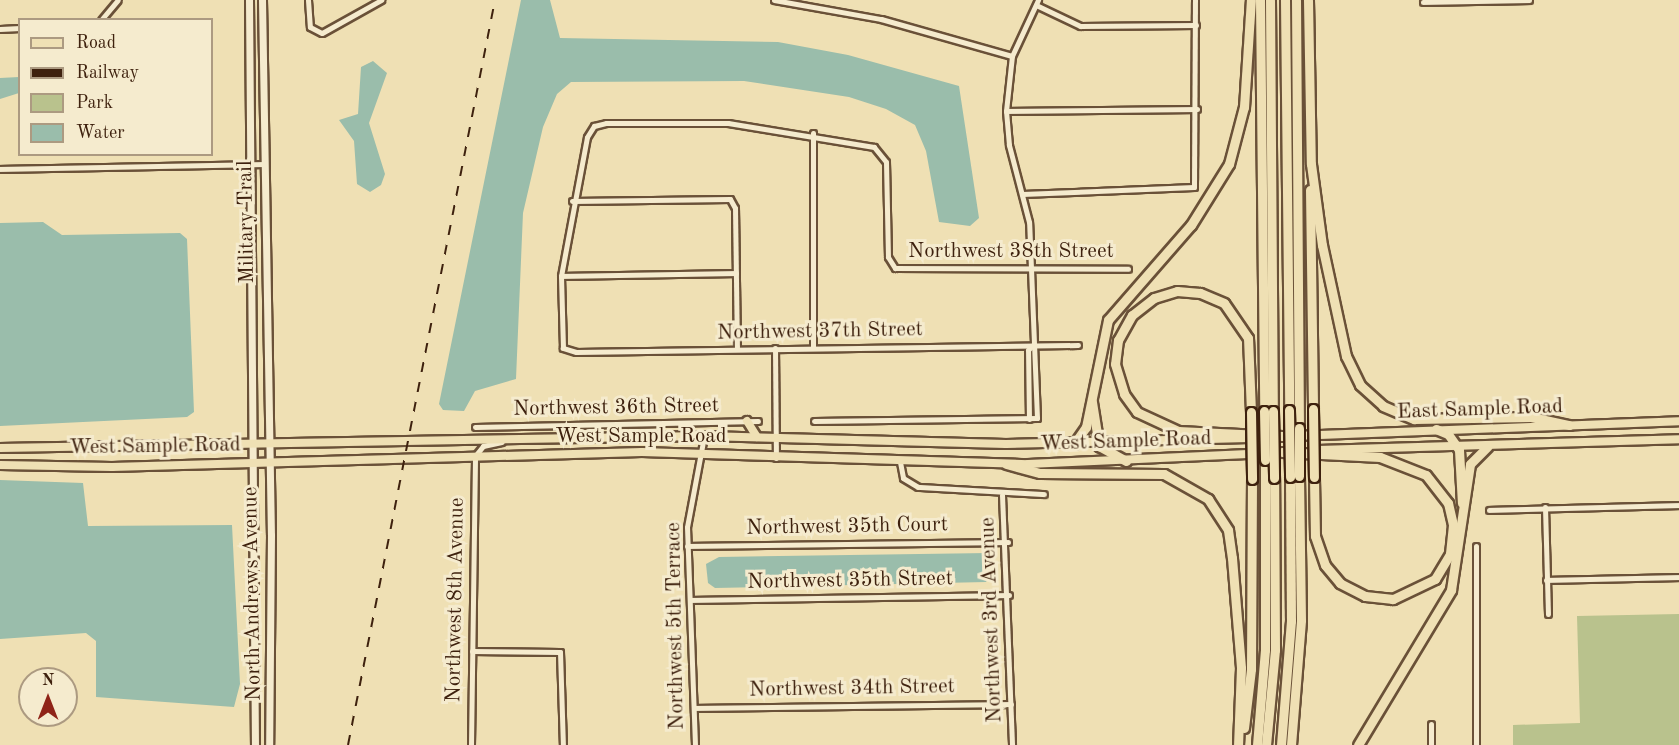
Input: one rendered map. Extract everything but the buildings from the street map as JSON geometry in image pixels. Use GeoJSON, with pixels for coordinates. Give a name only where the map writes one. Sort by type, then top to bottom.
{"type":"FeatureCollection","features":[{"type":"Feature","properties":{"kind":"highway"},"geometry":{"type":"LineString","coordinates":[[1126,461],[1098,443],[1092,402],[1098,350],[1108,320],[1191,225],[1229,164],[1244,107],[1251,0]]}},
{"type":"Feature","properties":{"kind":"highway"},"geometry":{"type":"LineString","coordinates":[[1260,0],[1275,640],[1266,745]]}},
{"type":"Feature","properties":{"kind":"highway"},"geometry":{"type":"LineString","coordinates":[[1269,411],[1270,0]]}},
{"type":"Feature","properties":{"kind":"highway"},"geometry":{"type":"LineString","coordinates":[[1285,0],[1295,476],[1301,620],[1291,745]]}},
{"type":"Feature","properties":{"kind":"highway"},"geometry":{"type":"LineString","coordinates":[[1294,410],[1296,0]]}},
{"type":"Feature","properties":{"kind":"highway"},"geometry":{"type":"LineString","coordinates":[[1282,452],[1380,457],[1426,475],[1448,503],[1453,525],[1450,554],[1435,579],[1393,599],[1365,596],[1340,583],[1325,565],[1316,536],[1314,477],[1313,409],[1311,164],[1308,0]]}},
{"type":"Feature","properties":{"kind":"highway"},"geometry":{"type":"LineString","coordinates":[[1311,164],[1328,281],[1344,349],[1369,396],[1414,419],[1531,417],[1569,424]]}},
{"type":"Feature","properties":{"kind":"highway"},"geometry":{"type":"LineString","coordinates":[[1240,745],[1251,669],[1252,479],[1251,412],[1248,338],[1224,303],[1200,293],[1176,291],[1146,302],[1132,315],[1118,340],[1115,364],[1124,394],[1137,412],[1178,431],[1282,436]]}},
{"type":"Feature","properties":{"kind":"highway"},"geometry":{"type":"LineString","coordinates":[[1074,444],[1092,402]]}},
{"type":"Feature","properties":{"kind":"highway"},"geometry":{"type":"LineString","coordinates":[[1436,429],[1458,447],[1463,518]]}},
{"type":"Feature","properties":{"kind":"highway"},"geometry":{"type":"LineString","coordinates":[[1358,745],[1446,601],[1458,564],[1472,460],[1488,446]]}},
{"type":"Feature","properties":{"kind":"highway"},"geometry":{"type":"LineString","coordinates":[[1006,464],[1040,473],[1164,474],[1208,499],[1228,530],[1233,558],[1241,668],[1240,745]]}},
{"type":"Feature","properties":{"kind":"highway"},"geometry":{"type":"LineString","coordinates":[[1281,745],[1291,621],[1295,476]]}},
{"type":"Feature","properties":{"kind":"highway"},"geometry":{"type":"LineString","coordinates":[[1257,745],[1265,650],[1270,478]]}},
{"type":"Feature","properties":{"kind":"main road"},"geometry":{"type":"LineString","coordinates":[[747,422],[757,436]]}},
{"type":"Feature","properties":{"kind":"main road","name":"East Sample Road"},"geometry":{"type":"LineString","coordinates":[[1282,436],[1569,424],[1679,422]]}},
{"type":"Feature","properties":{"kind":"main road","name":"West Sample Road"},"geometry":{"type":"LineString","coordinates":[[0,448],[704,436],[1074,444],[1282,436]]}},
{"type":"Feature","properties":{"kind":"main road","name":"East Sample Road"},"geometry":{"type":"LineString","coordinates":[[1282,452],[1679,438]]}},
{"type":"Feature","properties":{"kind":"main road","name":"West Sample Road"},"geometry":{"type":"LineString","coordinates":[[0,465],[268,463],[475,456],[703,454],[1006,464],[1126,461],[1282,452]]}},
{"type":"Feature","properties":{"kind":"street"},"geometry":{"type":"LineString","coordinates":[[103,18],[118,0]]}},
{"type":"Feature","properties":{"kind":"street","name":"Military Trail"},"geometry":{"type":"LineString","coordinates":[[249,0],[253,443]]}},
{"type":"Feature","properties":{"kind":"street","name":"Military Trail"},"geometry":{"type":"LineString","coordinates":[[262,0],[268,443]]}},
{"type":"Feature","properties":{"kind":"street"},"geometry":{"type":"LineString","coordinates":[[308,0],[310,27],[322,33],[381,0]]}},
{"type":"Feature","properties":{"kind":"street"},"geometry":{"type":"LineString","coordinates":[[774,0],[881,19],[1012,56]]}},
{"type":"Feature","properties":{"kind":"street"},"geometry":{"type":"LineString","coordinates":[[1022,194],[1194,187],[1197,109],[1195,0]]}},
{"type":"Feature","properties":{"kind":"street"},"geometry":{"type":"LineString","coordinates":[[1423,2],[1529,0]]}},
{"type":"Feature","properties":{"kind":"street"},"geometry":{"type":"LineString","coordinates":[[814,421],[1037,418],[1030,270],[1022,194],[1006,111],[1012,56],[1037,3],[1080,26],[1196,25]]}},
{"type":"Feature","properties":{"kind":"street"},"geometry":{"type":"LineString","coordinates":[[0,29],[18,28]]}},
{"type":"Feature","properties":{"kind":"street"},"geometry":{"type":"LineString","coordinates":[[1006,111],[1197,109]]}},
{"type":"Feature","properties":{"kind":"street"},"geometry":{"type":"LineString","coordinates":[[736,273],[561,276],[572,201],[594,126],[728,123],[813,134],[813,348]]}},
{"type":"Feature","properties":{"kind":"street","name":"Northwest 38th Street"},"geometry":{"type":"LineString","coordinates":[[813,134],[883,153],[888,257],[895,268],[1030,270],[1128,268]]}},
{"type":"Feature","properties":{"kind":"street"},"geometry":{"type":"LineString","coordinates":[[0,169],[263,164]]}},
{"type":"Feature","properties":{"kind":"street"},"geometry":{"type":"LineString","coordinates":[[572,201],[730,199],[735,208],[737,349]]}},
{"type":"Feature","properties":{"kind":"street","name":"Northwest 37th Street"},"geometry":{"type":"LineString","coordinates":[[561,276],[564,348],[737,349],[1078,345]]}},
{"type":"Feature","properties":{"kind":"street"},"geometry":{"type":"LineString","coordinates":[[1029,419],[1028,350],[1033,345]]}},
{"type":"Feature","properties":{"kind":"street"},"geometry":{"type":"LineString","coordinates":[[775,348],[776,458]]}},
{"type":"Feature","properties":{"kind":"street","name":"Northwest 36th Street"},"geometry":{"type":"LineString","coordinates":[[475,427],[758,421]]}},
{"type":"Feature","properties":{"kind":"street"},"geometry":{"type":"LineString","coordinates":[[475,456],[483,446],[518,440],[520,427]]}},
{"type":"Feature","properties":{"kind":"street","name":"Northwest 5th Terrace"},"geometry":{"type":"LineString","coordinates":[[695,745],[687,520],[703,454],[704,436]]}},
{"type":"Feature","properties":{"kind":"street","name":"North Andrews Avenue"},"geometry":{"type":"LineString","coordinates":[[253,443],[255,745]]}},
{"type":"Feature","properties":{"kind":"street","name":"North Andrews Avenue"},"geometry":{"type":"LineString","coordinates":[[268,443],[268,745]]}},
{"type":"Feature","properties":{"kind":"street","name":"Northwest 8th Avenue"},"geometry":{"type":"LineString","coordinates":[[471,745],[475,456]]}},
{"type":"Feature","properties":{"kind":"street"},"geometry":{"type":"LineString","coordinates":[[900,462],[903,478],[918,487],[1002,495],[1044,494]]}},
{"type":"Feature","properties":{"kind":"street","name":"Northwest 3rd Avenue"},"geometry":{"type":"LineString","coordinates":[[1002,495],[1008,542],[1012,745]]}},
{"type":"Feature","properties":{"kind":"street"},"geometry":{"type":"LineString","coordinates":[[1489,510],[1679,505]]}},
{"type":"Feature","properties":{"kind":"street"},"geometry":{"type":"LineString","coordinates":[[1545,507],[1548,614]]}},
{"type":"Feature","properties":{"kind":"street","name":"Northwest 35th Court"},"geometry":{"type":"LineString","coordinates":[[687,546],[1008,542]]}},
{"type":"Feature","properties":{"kind":"street"},"geometry":{"type":"LineString","coordinates":[[1476,546],[1476,745]]}},
{"type":"Feature","properties":{"kind":"street"},"geometry":{"type":"LineString","coordinates":[[1546,580],[1679,577]]}},
{"type":"Feature","properties":{"kind":"street","name":"Northwest 35th Street"},"geometry":{"type":"LineString","coordinates":[[691,600],[1009,594]]}},
{"type":"Feature","properties":{"kind":"street"},"geometry":{"type":"LineString","coordinates":[[472,651],[560,652],[562,745]]}},
{"type":"Feature","properties":{"kind":"street","name":"Northwest 34th Street"},"geometry":{"type":"LineString","coordinates":[[694,708],[1011,704]]}},
{"type":"Feature","properties":{"kind":"street"},"geometry":{"type":"LineString","coordinates":[[1431,724],[1431,745]]}},
{"type":"Feature","properties":{"kind":"green space"},"geometry":{"type":"Polygon","coordinates":[[[1679,614],[1679,745],[1513,745],[1513,725],[1580,723],[1577,616],[1679,614]]]}},
{"type":"Feature","properties":{"kind":"water"},"geometry":{"type":"Polygon","coordinates":[[[521,0],[550,0],[560,38],[778,42],[848,55],[959,86],[979,218],[970,226],[939,222],[926,151],[915,125],[886,109],[849,97],[744,81],[571,82],[557,94],[543,127],[523,213],[516,379],[475,391],[464,411],[443,410],[439,404],[521,0]]]}},
{"type":"Feature","properties":{"kind":"water"},"geometry":{"type":"Polygon","coordinates":[[[373,61],[387,73],[369,123],[385,174],[381,185],[370,192],[357,184],[354,141],[339,120],[358,114],[361,67],[373,61]]]}},
{"type":"Feature","properties":{"kind":"water"},"geometry":{"type":"Polygon","coordinates":[[[18,77],[18,93],[0,99],[0,78],[18,77]]]}},
{"type":"Feature","properties":{"kind":"water"},"geometry":{"type":"Polygon","coordinates":[[[43,222],[62,235],[180,233],[187,239],[194,412],[187,417],[0,426],[0,223],[43,222]]]}},
{"type":"Feature","properties":{"kind":"water"},"geometry":{"type":"Polygon","coordinates":[[[0,480],[83,483],[88,526],[232,525],[240,684],[234,707],[96,697],[96,641],[86,633],[0,639],[0,480]]]}},
{"type":"Feature","properties":{"kind":"water"},"geometry":{"type":"Polygon","coordinates":[[[989,553],[994,556],[994,570],[986,582],[715,588],[708,583],[706,564],[719,557],[989,553]]]}},
{"type":"Feature","properties":{"kind":"railway"},"geometry":{"type":"LineString","coordinates":[[348,745],[495,0]]}}]}
